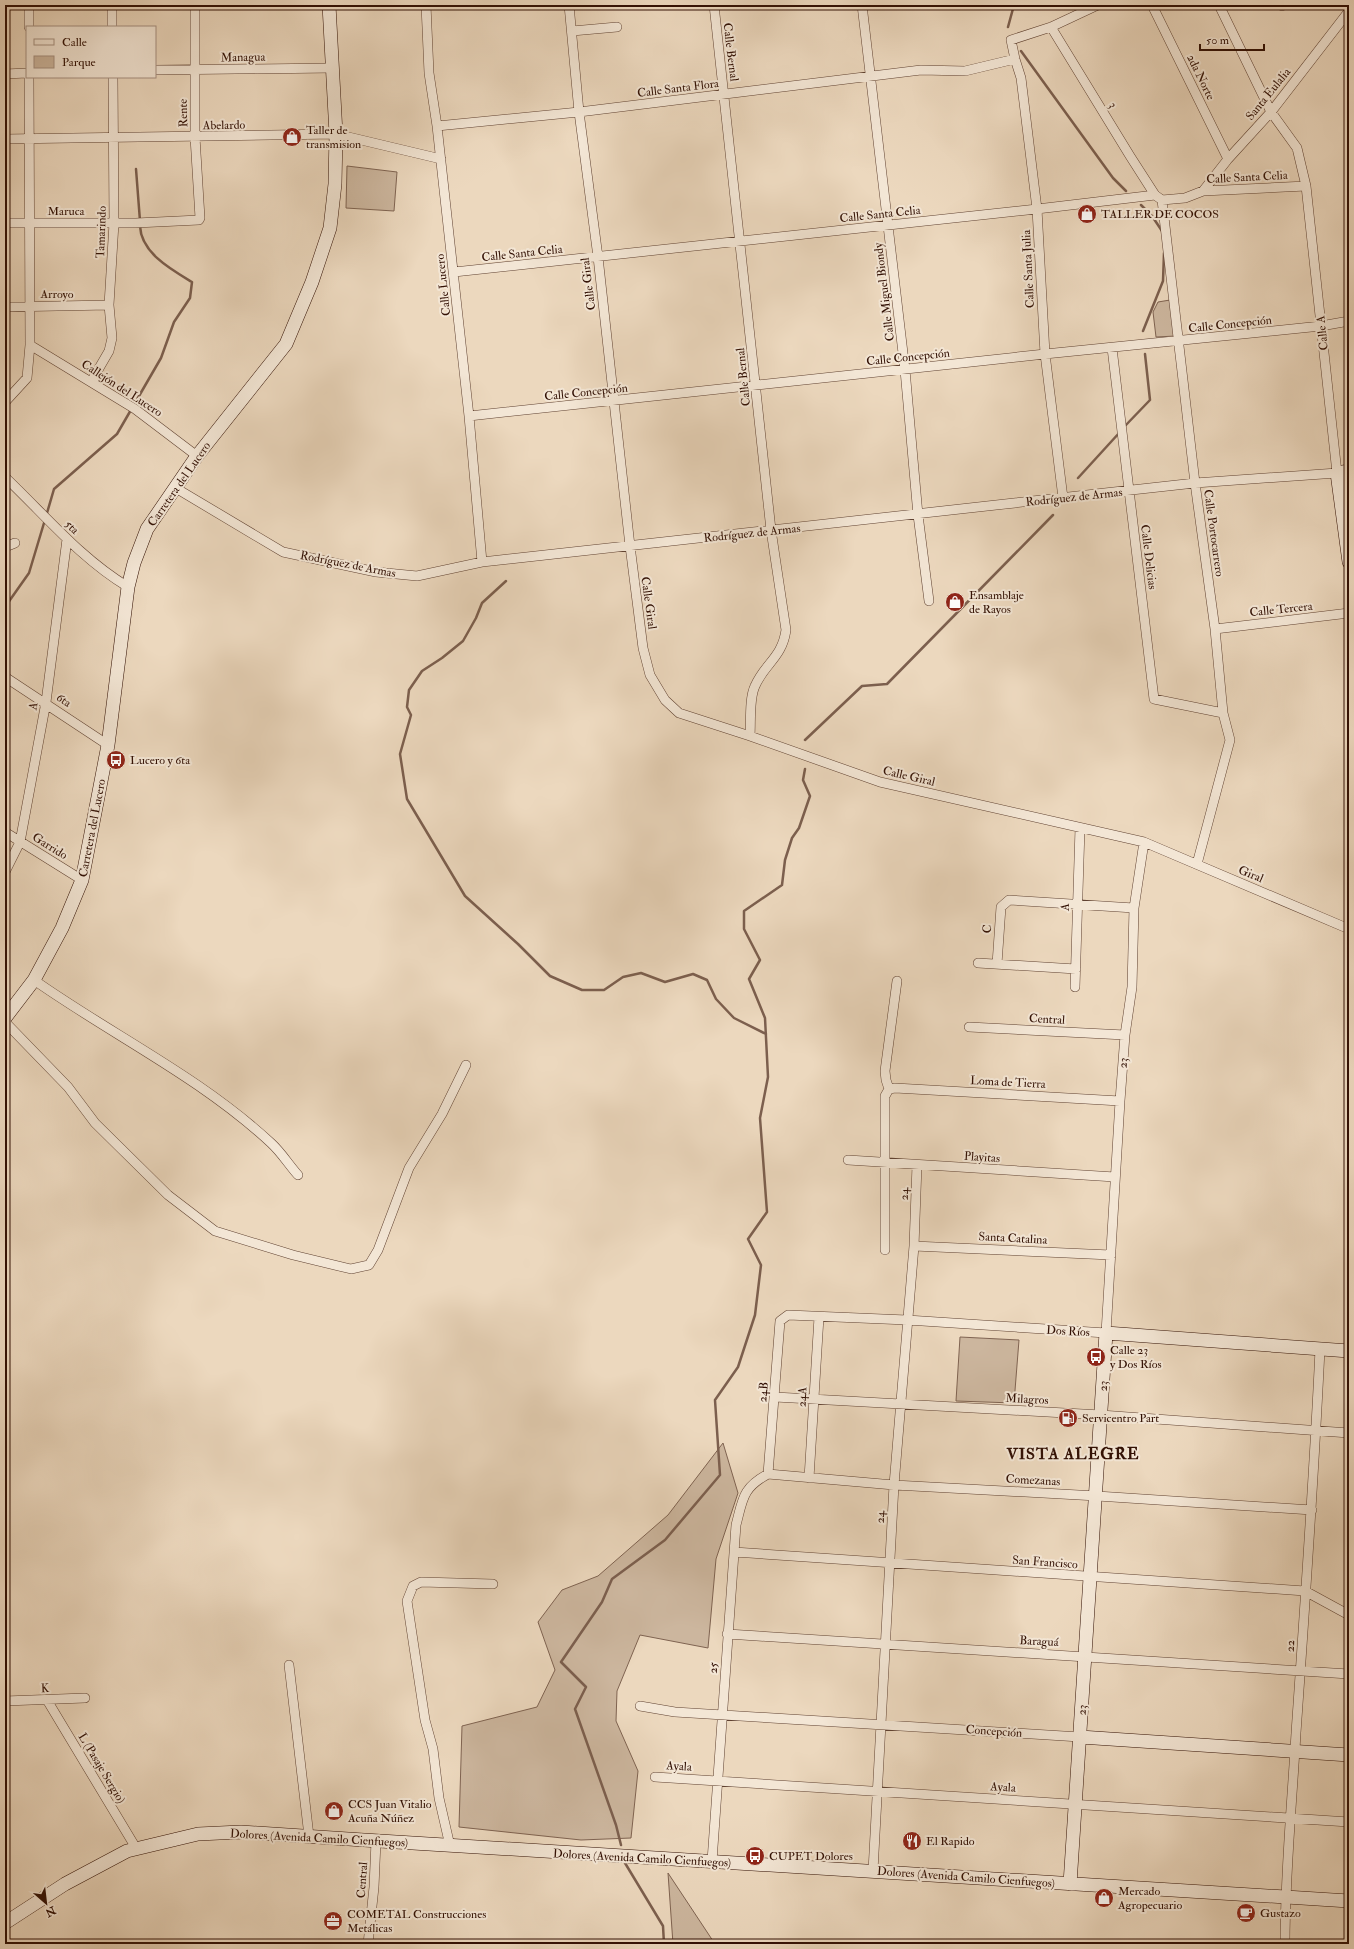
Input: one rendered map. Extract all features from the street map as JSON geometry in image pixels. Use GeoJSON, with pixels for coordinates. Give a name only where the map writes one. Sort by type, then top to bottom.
{"type":"FeatureCollection","features":[{"type":"Feature","properties":{"kind":"main road","name":"Carretera del Lucero"},"geometry":{"type":"LineString","coordinates":[[5,1018],[34,980],[62,928],[82,880],[108,745],[128,587],[134,563],[147,529],[174,487],[197,456],[286,344],[312,282],[330,228],[335,184],[336,134],[330,5]]}},
{"type":"Feature","properties":{"kind":"main road","name":"Calle A"},"geometry":{"type":"LineString","coordinates":[[1343,472],[1349,562]]}},
{"type":"Feature","properties":{"kind":"main road","name":"Dos Ríos"},"geometry":{"type":"LineString","coordinates":[[1106,1333],[1349,1351]]}},
{"type":"Feature","properties":{"kind":"main road","name":"23"},"geometry":{"type":"LineString","coordinates":[[1070,1884],[1097,1496],[1106,1333]]}},
{"type":"Feature","properties":{"kind":"main road","name":"Concepción"},"geometry":{"type":"LineString","coordinates":[[1080,1736],[1349,1755]]}},
{"type":"Feature","properties":{"kind":"main road","name":"Dolores (Avenida Camilo Cienfuegos)"},"geometry":{"type":"LineString","coordinates":[[5,1923],[65,1884],[97,1866],[136,1848],[179,1837],[241,1832],[1349,1901]]}},
{"type":"Feature","properties":{"kind":"street"},"geometry":{"type":"LineString","coordinates":[[29,5],[29,26]]}},
{"type":"Feature","properties":{"kind":"street"},"geometry":{"type":"LineString","coordinates":[[112,5],[112,26]]}},
{"type":"Feature","properties":{"kind":"street","name":"Rente"},"geometry":{"type":"LineString","coordinates":[[194,5],[195,137],[199,220]]}},
{"type":"Feature","properties":{"kind":"street","name":"Calle Lucero"},"geometry":{"type":"LineString","coordinates":[[426,5],[430,73],[454,272],[482,562]]}},
{"type":"Feature","properties":{"kind":"street","name":"Calle Giral"},"geometry":{"type":"LineString","coordinates":[[569,5],[579,112],[598,257],[630,546],[643,648],[650,675],[666,700],[679,713],[750,736],[880,782],[1144,842]]}},
{"type":"Feature","properties":{"kind":"street","name":"Calle Bernal"},"geometry":{"type":"LineString","coordinates":[[714,5],[725,95],[739,241],[771,530],[786,630],[784,643],[778,654],[758,680],[754,688],[750,736]]}},
{"type":"Feature","properties":{"kind":"street","name":"Calle Miguel Biondy"},"geometry":{"type":"LineString","coordinates":[[862,5],[905,370],[918,515],[929,601]]}},
{"type":"Feature","properties":{"kind":"street"},"geometry":{"type":"LineString","coordinates":[[1051,27],[1098,5]]}},
{"type":"Feature","properties":{"kind":"street","name":"2da Norte"},"geometry":{"type":"LineString","coordinates":[[1152,5],[1228,159]]}},
{"type":"Feature","properties":{"kind":"street","name":"Calle A"},"geometry":{"type":"LineString","coordinates":[[1219,5],[1271,112],[1297,148],[1306,186],[1321,326],[1343,472]]}},
{"type":"Feature","properties":{"kind":"street","name":"Santa Eulalia"},"geometry":{"type":"LineString","coordinates":[[1203,191],[1228,159],[1271,112],[1349,11]]}},
{"type":"Feature","properties":{"kind":"street"},"geometry":{"type":"LineString","coordinates":[[572,31],[617,27]]}},
{"type":"Feature","properties":{"kind":"street","name":"Calle Santa Julia"},"geometry":{"type":"LineString","coordinates":[[1051,27],[1011,40],[1021,78],[1037,209],[1045,354],[1064,498]]}},
{"type":"Feature","properties":{"kind":"street","name":"3"},"geometry":{"type":"LineString","coordinates":[[1051,27],[1158,198]]}},
{"type":"Feature","properties":{"kind":"street","name":"Calle Santa Flora"},"geometry":{"type":"LineString","coordinates":[[437,126],[579,112],[921,70],[965,71],[1015,59]]}},
{"type":"Feature","properties":{"kind":"street","name":"Managua"},"geometry":{"type":"LineString","coordinates":[[156,70],[332,68]]}},
{"type":"Feature","properties":{"kind":"street"},"geometry":{"type":"LineString","coordinates":[[5,74],[26,73]]}},
{"type":"Feature","properties":{"kind":"street"},"geometry":{"type":"LineString","coordinates":[[5,402],[27,378],[29,368],[29,78]]}},
{"type":"Feature","properties":{"kind":"street","name":"Tamarindo"},"geometry":{"type":"LineString","coordinates":[[91,382],[109,351],[112,338],[109,305],[114,223],[112,78]]}},
{"type":"Feature","properties":{"kind":"street","name":"Abelardo"},"geometry":{"type":"LineString","coordinates":[[5,139],[336,134],[441,159]]}},
{"type":"Feature","properties":{"kind":"street","name":"Calle Santa Celia"},"geometry":{"type":"LineString","coordinates":[[454,272],[1037,209],[1158,198],[1185,198],[1203,191],[1306,186]]}},
{"type":"Feature","properties":{"kind":"street","name":"Calle Portocarrero"},"geometry":{"type":"LineString","coordinates":[[1158,198],[1215,629],[1223,714],[1228,728],[1229,748],[1197,864]]}},
{"type":"Feature","properties":{"kind":"street","name":"Maruca"},"geometry":{"type":"LineString","coordinates":[[5,223],[140,223],[199,220]]}},
{"type":"Feature","properties":{"kind":"street","name":"Arroyo"},"geometry":{"type":"LineString","coordinates":[[5,307],[109,305]]}},
{"type":"Feature","properties":{"kind":"street","name":"Calle Concepción"},"geometry":{"type":"LineString","coordinates":[[469,416],[614,402],[1045,354],[1321,326],[1349,321]]}},
{"type":"Feature","properties":{"kind":"street","name":"Callejón del Lucero"},"geometry":{"type":"LineString","coordinates":[[30,345],[131,407],[197,456]]}},
{"type":"Feature","properties":{"kind":"street","name":"Calle Delicias"},"geometry":{"type":"LineString","coordinates":[[1112,348],[1154,699],[1223,714]]}},
{"type":"Feature","properties":{"kind":"street","name":"Rodríguez de Armas"},"geometry":{"type":"LineString","coordinates":[[174,487],[283,552],[376,572],[417,576],[482,562],[1129,492],[1195,483],[1343,472]]}},
{"type":"Feature","properties":{"kind":"street","name":"5ta"},"geometry":{"type":"LineString","coordinates":[[5,477],[67,539],[109,576],[128,587]]}},
{"type":"Feature","properties":{"kind":"street","name":"A"},"geometry":{"type":"LineString","coordinates":[[5,872],[20,842],[46,702],[67,539]]}},
{"type":"Feature","properties":{"kind":"street"},"geometry":{"type":"LineString","coordinates":[[5,547],[15,543]]}},
{"type":"Feature","properties":{"kind":"street","name":"Calle Tercera"},"geometry":{"type":"LineString","coordinates":[[1215,629],[1349,613]]}},
{"type":"Feature","properties":{"kind":"street","name":"6ta"},"geometry":{"type":"LineString","coordinates":[[5,677],[46,702],[108,745]]}},
{"type":"Feature","properties":{"kind":"street","name":"A"},"geometry":{"type":"LineString","coordinates":[[1075,987],[1080,828]]}},
{"type":"Feature","properties":{"kind":"street","name":"Garrido"},"geometry":{"type":"LineString","coordinates":[[5,832],[82,880]]}},
{"type":"Feature","properties":{"kind":"street","name":"Giral"},"geometry":{"type":"LineString","coordinates":[[1144,842],[1349,929]]}},
{"type":"Feature","properties":{"kind":"street","name":"23"},"geometry":{"type":"LineString","coordinates":[[1106,1333],[1120,1101],[1125,1035],[1132,987],[1134,908],[1144,842]]}},
{"type":"Feature","properties":{"kind":"street","name":"C"},"geometry":{"type":"LineString","coordinates":[[997,964],[1001,907],[1009,900],[1077,903]]}},
{"type":"Feature","properties":{"kind":"street"},"geometry":{"type":"LineString","coordinates":[[1077,903],[1134,908]]}},
{"type":"Feature","properties":{"kind":"street"},"geometry":{"type":"LineString","coordinates":[[978,963],[1076,969]]}},
{"type":"Feature","properties":{"kind":"street"},"geometry":{"type":"LineString","coordinates":[[34,980],[64,1002],[196,1083],[272,1144],[298,1176]]}},
{"type":"Feature","properties":{"kind":"street"},"geometry":{"type":"LineString","coordinates":[[885,1250],[885,1096],[892,1088],[886,1080],[885,1071],[896,981]]}},
{"type":"Feature","properties":{"kind":"street"},"geometry":{"type":"LineString","coordinates":[[5,1022],[68,1087],[95,1123],[168,1195],[215,1231],[294,1255],[351,1269],[369,1265],[378,1250],[409,1168],[442,1114],[466,1065]]}},
{"type":"Feature","properties":{"kind":"street","name":"Central"},"geometry":{"type":"LineString","coordinates":[[969,1028],[1125,1035]]}},
{"type":"Feature","properties":{"kind":"street","name":"Loma de Tierra"},"geometry":{"type":"LineString","coordinates":[[892,1088],[1120,1101]]}},
{"type":"Feature","properties":{"kind":"street","name":"Playitas"},"geometry":{"type":"LineString","coordinates":[[848,1160],[886,1161],[917,1165],[1115,1177]]}},
{"type":"Feature","properties":{"kind":"street","name":"24"},"geometry":{"type":"LineString","coordinates":[[873,1871],[876,1792],[886,1644],[889,1563],[900,1404],[914,1246],[917,1165]]}},
{"type":"Feature","properties":{"kind":"street","name":"Santa Catalina"},"geometry":{"type":"LineString","coordinates":[[914,1246],[1111,1255]]}},
{"type":"Feature","properties":{"kind":"street","name":"Dos Ríos"},"geometry":{"type":"LineString","coordinates":[[788,1315],[907,1320],[1106,1333]]}},
{"type":"Feature","properties":{"kind":"street","name":"24B"},"geometry":{"type":"LineString","coordinates":[[768,1474],[780,1321],[788,1315]]}},
{"type":"Feature","properties":{"kind":"street","name":"24A"},"geometry":{"type":"LineString","coordinates":[[809,1478],[819,1317]]}},
{"type":"Feature","properties":{"kind":"street","name":"22"},"geometry":{"type":"LineString","coordinates":[[1286,1944],[1289,1818],[1295,1752],[1304,1591],[1312,1510],[1320,1349]]}},
{"type":"Feature","properties":{"kind":"street","name":"Milagros"},"geometry":{"type":"LineString","coordinates":[[775,1397],[1102,1415],[1349,1434]]}},
{"type":"Feature","properties":{"kind":"street","name":"Comezanas"},"geometry":{"type":"LineString","coordinates":[[768,1474],[894,1485],[1312,1510]]}},
{"type":"Feature","properties":{"kind":"street","name":"25"},"geometry":{"type":"LineString","coordinates":[[712,1861],[719,1780],[727,1634],[736,1525],[745,1493],[754,1481],[768,1474]]}},
{"type":"Feature","properties":{"kind":"street","name":"San Francisco"},"geometry":{"type":"LineString","coordinates":[[734,1552],[1304,1591],[1349,1615]]}},
{"type":"Feature","properties":{"kind":"street"},"geometry":{"type":"LineString","coordinates":[[450,1846],[439,1798],[433,1749],[425,1720],[407,1601],[412,1586],[421,1582],[493,1584]]}},
{"type":"Feature","properties":{"kind":"street","name":"Baraguá"},"geometry":{"type":"LineString","coordinates":[[727,1634],[1349,1674]]}},
{"type":"Feature","properties":{"kind":"street"},"geometry":{"type":"LineString","coordinates":[[289,1664],[309,1836]]}},
{"type":"Feature","properties":{"kind":"street","name":"K"},"geometry":{"type":"LineString","coordinates":[[5,1701],[85,1698]]}},
{"type":"Feature","properties":{"kind":"street","name":"L (Pasaje Sergio)"},"geometry":{"type":"LineString","coordinates":[[47,1700],[136,1848]]}},
{"type":"Feature","properties":{"kind":"street","name":"Concepción"},"geometry":{"type":"LineString","coordinates":[[640,1706],[676,1712],[1080,1736]]}},
{"type":"Feature","properties":{"kind":"street","name":"Ayala"},"geometry":{"type":"LineString","coordinates":[[655,1777],[1349,1822]]}},
{"type":"Feature","properties":{"kind":"street","name":"Central"},"geometry":{"type":"LineString","coordinates":[[368,1944],[374,1887],[376,1841]]}},
{"type":"Feature","properties":{"kind":"green space"},"geometry":{"type":"Polygon","coordinates":[[[347,166],[397,172],[394,211],[346,208],[347,166]]]}},
{"type":"Feature","properties":{"kind":"green space"},"geometry":{"type":"Polygon","coordinates":[[[1170,300],[1176,336],[1156,337],[1153,312],[1158,302],[1170,300]]]}},
{"type":"Feature","properties":{"kind":"green space"},"geometry":{"type":"Polygon","coordinates":[[[960,1337],[1019,1340],[1014,1403],[956,1401],[960,1337]]]}},
{"type":"Feature","properties":{"kind":"green space"},"geometry":{"type":"Polygon","coordinates":[[[723,1443],[738,1493],[716,1559],[708,1648],[640,1635],[617,1691],[616,1721],[638,1771],[631,1838],[581,1840],[459,1827],[462,1726],[537,1707],[555,1670],[538,1622],[562,1590],[598,1576],[668,1515],[723,1443]]]}},
{"type":"Feature","properties":{"kind":"green space"},"geometry":{"type":"Polygon","coordinates":[[[668,1873],[715,1944],[673,1944],[668,1873]]]}},
{"type":"Feature","properties":{"kind":"waterway"},"geometry":{"type":"LineString","coordinates":[[1008,27],[1014,5]]}},
{"type":"Feature","properties":{"kind":"waterway"},"geometry":{"type":"LineString","coordinates":[[1021,51],[1113,178],[1126,191]]}},
{"type":"Feature","properties":{"kind":"waterway"},"geometry":{"type":"LineString","coordinates":[[136,169],[140,221]]}},
{"type":"Feature","properties":{"kind":"waterway"},"geometry":{"type":"LineString","coordinates":[[1141,205],[1152,216],[1162,231]]}},
{"type":"Feature","properties":{"kind":"waterway"},"geometry":{"type":"LineString","coordinates":[[47,513],[54,489],[117,434],[161,358],[174,322],[190,298],[192,282],[159,260],[146,244],[142,236],[140,226]]}},
{"type":"Feature","properties":{"kind":"waterway"},"geometry":{"type":"LineString","coordinates":[[1143,331],[1163,281],[1164,253]]}},
{"type":"Feature","properties":{"kind":"waterway"},"geometry":{"type":"LineString","coordinates":[[1124,427],[1150,400],[1145,354]]}},
{"type":"Feature","properties":{"kind":"waterway"},"geometry":{"type":"LineString","coordinates":[[1078,478],[1120,432]]}},
{"type":"Feature","properties":{"kind":"waterway"},"geometry":{"type":"LineString","coordinates":[[805,740],[862,686],[887,684],[1053,515]]}},
{"type":"Feature","properties":{"kind":"waterway"},"geometry":{"type":"LineString","coordinates":[[5,607],[29,573],[44,523]]}},
{"type":"Feature","properties":{"kind":"waterway"},"geometry":{"type":"LineString","coordinates":[[506,581],[482,603],[476,618],[463,641],[442,658],[422,671],[409,690],[407,707],[411,715],[400,754],[407,799],[465,896],[518,944],[550,976],[582,990],[604,990],[623,977],[641,973],[665,982],[693,974],[707,980],[716,999],[734,1018],[766,1034]]}},
{"type":"Feature","properties":{"kind":"waterway"},"geometry":{"type":"LineString","coordinates":[[621,1845],[616,1825],[575,1709],[586,1687],[561,1662],[602,1602],[612,1579],[665,1540],[720,1475],[715,1400],[738,1367],[755,1315],[761,1265],[748,1239],[767,1212],[760,1118],[768,1077],[765,1018],[749,979],[760,960],[744,929],[744,911],[782,885],[785,860],[792,838],[799,828],[810,796],[803,780],[805,769]]}},
{"type":"Feature","properties":{"kind":"waterway"},"geometry":{"type":"LineString","coordinates":[[625,1863],[663,1926],[664,1944]]}},
{"type":"Feature","properties":{"kind":"place","name":"Taller de transmision"},"geometry":{"type":"Point","coordinates":[292,137]}},
{"type":"Feature","properties":{"kind":"place","name":"TALLER DE COCOS"},"geometry":{"type":"Point","coordinates":[1087,214]}},
{"type":"Feature","properties":{"kind":"place","name":"Ensamblaje de Rayos"},"geometry":{"type":"Point","coordinates":[955,602]}},
{"type":"Feature","properties":{"kind":"place","name":"Lucero y 6ta"},"geometry":{"type":"Point","coordinates":[116,760]}},
{"type":"Feature","properties":{"kind":"place","name":"Calle 23 y Dos Ríos"},"geometry":{"type":"Point","coordinates":[1096,1357]}},
{"type":"Feature","properties":{"kind":"place","name":"Servicentro Part"},"geometry":{"type":"Point","coordinates":[1068,1418]}},
{"type":"Feature","properties":{"kind":"place","name":"CCS Juan Vitalio Acuña Núñez"},"geometry":{"type":"Point","coordinates":[334,1811]}},
{"type":"Feature","properties":{"kind":"place","name":"El Rapido"},"geometry":{"type":"Point","coordinates":[912,1841]}},
{"type":"Feature","properties":{"kind":"place","name":"CUPET Dolores"},"geometry":{"type":"Point","coordinates":[755,1856]}},
{"type":"Feature","properties":{"kind":"place","name":"Mercado Agropecuario"},"geometry":{"type":"Point","coordinates":[1104,1898]}},
{"type":"Feature","properties":{"kind":"place","name":"Gustazo"},"geometry":{"type":"Point","coordinates":[1246,1913]}},
{"type":"Feature","properties":{"kind":"place","name":"COMETAL Construcciones Metálicas"},"geometry":{"type":"Point","coordinates":[333,1921]}},
{"type":"Feature","properties":{"kind":"district","name":"VISTA ALEGRE"},"geometry":{"type":"Point","coordinates":[1073,1453]}}]}
